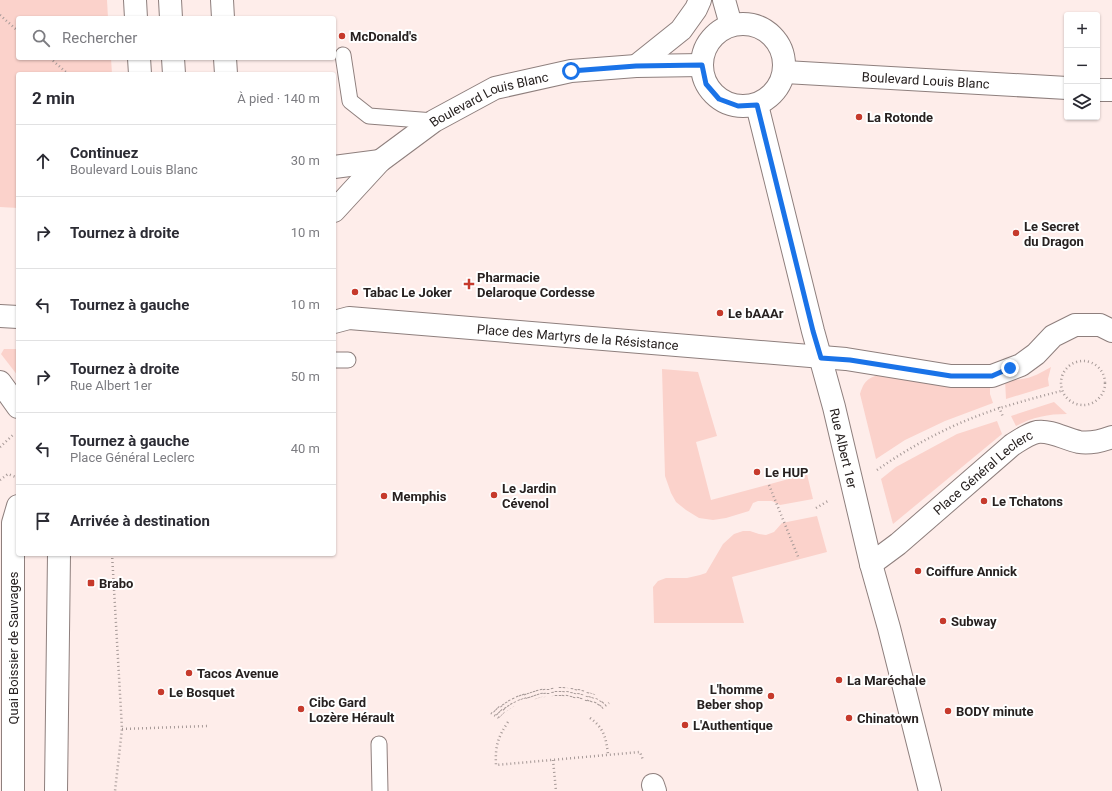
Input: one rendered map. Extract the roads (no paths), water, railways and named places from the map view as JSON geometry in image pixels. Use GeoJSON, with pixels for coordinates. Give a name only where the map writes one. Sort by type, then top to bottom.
{"type":"FeatureCollection","features":[{"type":"Feature","properties":{"kind":"street"},"geometry":{"type":"LineString","coordinates":[[135,0],[136,16]]}},
{"type":"Feature","properties":{"kind":"street"},"geometry":{"type":"LineString","coordinates":[[170,0],[171,16]]}},
{"type":"Feature","properties":{"kind":"street"},"geometry":{"type":"LineString","coordinates":[[222,0],[223,16]]}},
{"type":"Feature","properties":{"kind":"street"},"geometry":{"type":"LineString","coordinates":[[636,66],[682,30],[696,9],[700,0]]}},
{"type":"Feature","properties":{"kind":"street"},"geometry":{"type":"LineString","coordinates":[[724,0],[731,25]]}},
{"type":"Feature","properties":{"kind":"street"},"geometry":{"type":"LineString","coordinates":[[752,23],[771,33],[783,50],[785,72],[780,86],[770,97],[757,105],[738,106],[719,99],[706,84],[702,65],[704,52],[709,40],[719,30],[731,25],[752,23]]}},
{"type":"Feature","properties":{"kind":"street"},"geometry":{"type":"LineString","coordinates":[[139,60],[140,72]]}},
{"type":"Feature","properties":{"kind":"street"},"geometry":{"type":"LineString","coordinates":[[173,60],[174,72]]}},
{"type":"Feature","properties":{"kind":"street"},"geometry":{"type":"LineString","coordinates":[[225,60],[226,72]]}},
{"type":"Feature","properties":{"kind":"street","name":"Boulevard Louis Blanc"},"geometry":{"type":"LineString","coordinates":[[336,209],[380,161],[434,121],[495,88],[571,71],[636,66],[702,65]]}},
{"type":"Feature","properties":{"kind":"street","name":"Boulevard Louis Blanc"},"geometry":{"type":"LineString","coordinates":[[785,72],[1064,88]]}},
{"type":"Feature","properties":{"kind":"street"},"geometry":{"type":"LineString","coordinates":[[1100,90],[1112,90]]}},
{"type":"Feature","properties":{"kind":"street","name":"Rue Albert 1er"},"geometry":{"type":"LineString","coordinates":[[757,105],[871,564],[891,636],[930,791]]}},
{"type":"Feature","properties":{"kind":"street"},"geometry":{"type":"LineString","coordinates":[[336,167],[380,161]]}},
{"type":"Feature","properties":{"kind":"street"},"geometry":{"type":"LineString","coordinates":[[0,316],[16,318]]}},
{"type":"Feature","properties":{"kind":"street","name":"Place des Martyrs de la Résistance"},"geometry":{"type":"LineString","coordinates":[[336,322],[350,318],[821,358]]}},
{"type":"Feature","properties":{"kind":"street"},"geometry":{"type":"LineString","coordinates":[[821,358],[850,360],[951,376],[992,376],[1020,365],[1036,354],[1053,336],[1075,325],[1100,325],[1112,330]]}},
{"type":"Feature","properties":{"kind":"street"},"geometry":{"type":"LineString","coordinates":[[0,382],[16,404]]}},
{"type":"Feature","properties":{"kind":"street","name":"Place Général Leclerc"},"geometry":{"type":"LineString","coordinates":[[871,564],[898,544],[1027,435],[1037,432],[1048,432],[1080,442],[1099,442],[1112,437]]}},
{"type":"Feature","properties":{"kind":"street","name":"Quai Boissier de Sauvages"},"geometry":{"type":"LineString","coordinates":[[13,791],[13,523],[16,513]]}},
{"type":"Feature","properties":{"kind":"street"},"geometry":{"type":"LineString","coordinates":[[56,791],[59,556]]}},
{"type":"Feature","properties":{"kind":"lane"},"geometry":{"type":"LineString","coordinates":[[343,55],[350,101],[369,116],[434,121]]}},
{"type":"Feature","properties":{"kind":"lane"},"geometry":{"type":"LineString","coordinates":[[379,744],[380,791]]}},
{"type":"Feature","properties":{"kind":"place","name":"McDonald's"},"geometry":{"type":"Point","coordinates":[342,36]}},
{"type":"Feature","properties":{"kind":"place","name":"La Rotonde"},"geometry":{"type":"Point","coordinates":[859,117]}},
{"type":"Feature","properties":{"kind":"place","name":"Le Secret du Dragon"},"geometry":{"type":"Point","coordinates":[1016,233]}},
{"type":"Feature","properties":{"kind":"place","name":"Pharmacie Delaroque Cordesse"},"geometry":{"type":"Point","coordinates":[469,284]}},
{"type":"Feature","properties":{"kind":"place","name":"Tabac Le Joker"},"geometry":{"type":"Point","coordinates":[355,292]}},
{"type":"Feature","properties":{"kind":"place","name":"Le bAAAr"},"geometry":{"type":"Point","coordinates":[720,313]}},
{"type":"Feature","properties":{"kind":"place","name":"Le HUP"},"geometry":{"type":"Point","coordinates":[757,472]}},
{"type":"Feature","properties":{"kind":"place","name":"Le Jardin Cévenol"},"geometry":{"type":"Point","coordinates":[494,495]}},
{"type":"Feature","properties":{"kind":"place","name":"Memphis"},"geometry":{"type":"Point","coordinates":[384,496]}},
{"type":"Feature","properties":{"kind":"place","name":"Le Tchatons"},"geometry":{"type":"Point","coordinates":[984,501]}},
{"type":"Feature","properties":{"kind":"place","name":"Coiffure Annick"},"geometry":{"type":"Point","coordinates":[918,571]}},
{"type":"Feature","properties":{"kind":"place","name":"Brabo"},"geometry":{"type":"Point","coordinates":[91,583]}},
{"type":"Feature","properties":{"kind":"place","name":"Subway"},"geometry":{"type":"Point","coordinates":[943,621]}},
{"type":"Feature","properties":{"kind":"place","name":"Tacos Avenue"},"geometry":{"type":"Point","coordinates":[189,673]}},
{"type":"Feature","properties":{"kind":"place","name":"La Maréchale"},"geometry":{"type":"Point","coordinates":[839,680]}},
{"type":"Feature","properties":{"kind":"place","name":"Le Bosquet"},"geometry":{"type":"Point","coordinates":[161,692]}},
{"type":"Feature","properties":{"kind":"place","name":"L'homme Beber shop"},"geometry":{"type":"Point","coordinates":[771,696]}},
{"type":"Feature","properties":{"kind":"place","name":"Cibc Gard Lozère Hérault"},"geometry":{"type":"Point","coordinates":[301,709]}},
{"type":"Feature","properties":{"kind":"place","name":"BODY minute"},"geometry":{"type":"Point","coordinates":[948,711]}},
{"type":"Feature","properties":{"kind":"place","name":"Chinatown"},"geometry":{"type":"Point","coordinates":[849,718]}},
{"type":"Feature","properties":{"kind":"place","name":"L'Authentique"},"geometry":{"type":"Point","coordinates":[685,725]}}]}
